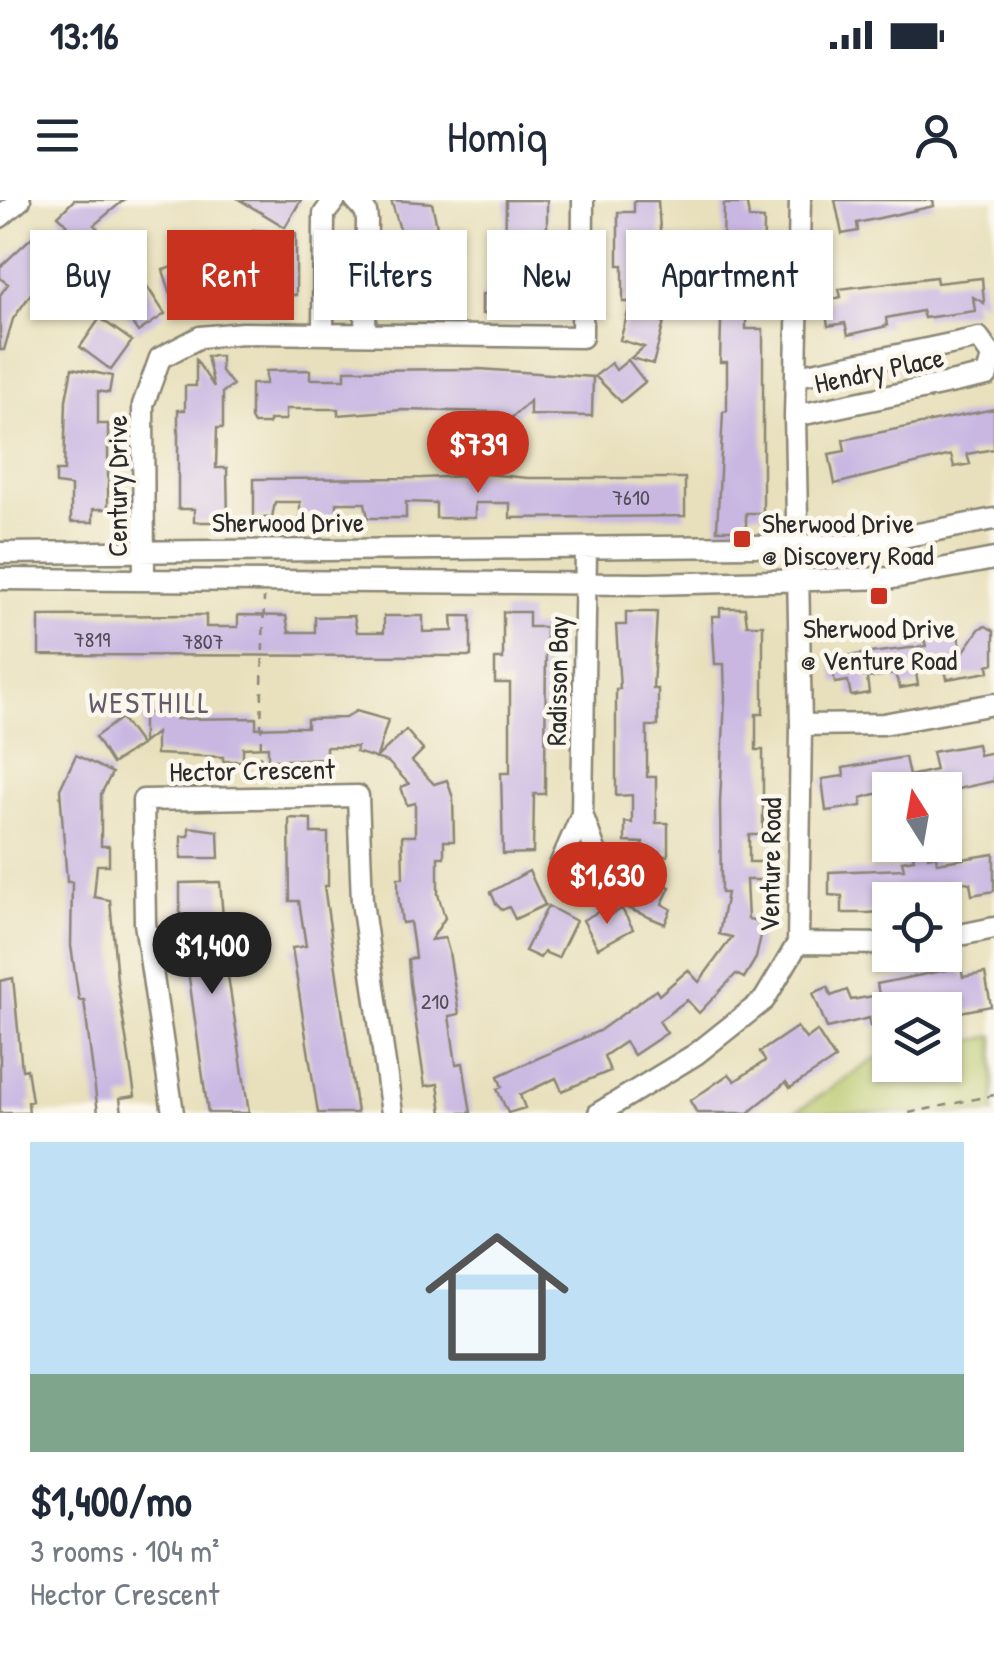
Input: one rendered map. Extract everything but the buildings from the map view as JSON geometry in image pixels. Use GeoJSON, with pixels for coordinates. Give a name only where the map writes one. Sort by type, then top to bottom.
{"type":"FeatureCollection","features":[{"type":"Feature","properties":{"kind":"street"},"geometry":{"type":"LineString","coordinates":[[0,218],[20,200]]}},
{"type":"Feature","properties":{"kind":"street"},"geometry":{"type":"LineString","coordinates":[[323,332],[324,214],[336,200]]}},
{"type":"Feature","properties":{"kind":"street"},"geometry":{"type":"LineString","coordinates":[[355,200],[366,212],[366,333]]}},
{"type":"Feature","properties":{"kind":"street","name":"Century Drive"},"geometry":{"type":"LineString","coordinates":[[144,580],[143,405],[160,358],[200,337],[323,332],[582,336],[583,200]]}},
{"type":"Feature","properties":{"kind":"street","name":"Venture Road"},"geometry":{"type":"LineString","coordinates":[[598,1113],[696,1054],[764,1000],[798,943],[801,725],[795,416],[800,200]]}},
{"type":"Feature","properties":{"kind":"street","name":"Hendry Place"},"geometry":{"type":"LineString","coordinates":[[795,416],[986,375],[992,356],[979,338],[798,376]]}},
{"type":"Feature","properties":{"kind":"street","name":"Sherwood Drive"},"geometry":{"type":"LineString","coordinates":[[0,553],[862,544],[994,519]]}},
{"type":"Feature","properties":{"kind":"street","name":"Radisson Bay"},"geometry":{"type":"LineString","coordinates":[[582,814],[586,549]]}},
{"type":"Feature","properties":{"kind":"street","name":"Sherwood Drive"},"geometry":{"type":"LineString","coordinates":[[0,579],[586,584],[798,580],[893,578],[994,559]]}},
{"type":"Feature","properties":{"kind":"street"},"geometry":{"type":"LineString","coordinates":[[801,725],[883,724],[994,704]]}},
{"type":"Feature","properties":{"kind":"street","name":"Hector Crescent"},"geometry":{"type":"LineString","coordinates":[[173,1113],[145,923],[143,800],[260,796],[358,796],[362,902],[392,1113]]}},
{"type":"Feature","properties":{"kind":"street"},"geometry":{"type":"LineString","coordinates":[[962,935],[994,928]]}},
{"type":"Feature","properties":{"kind":"street"},"geometry":{"type":"LineString","coordinates":[[798,943],[872,944]]}},
{"type":"Feature","properties":{"kind":"path"},"geometry":{"type":"LineString","coordinates":[[260,796],[265,580]]}},
{"type":"Feature","properties":{"kind":"path"},"geometry":{"type":"LineString","coordinates":[[908,1113],[994,1094]]}},
{"type":"Feature","properties":{"kind":"green space"},"geometry":{"type":"Polygon","coordinates":[[[994,1036],[994,1113],[794,1113],[872,1061],[872,1082],[962,1082],[962,1043],[994,1036]]]}},
{"type":"Feature","properties":{"kind":"place","name":"Sherwood Drive @ Discovery Road"},"geometry":{"type":"Point","coordinates":[742,539]}},
{"type":"Feature","properties":{"kind":"place","name":"Sherwood Drive @ Venture Road"},"geometry":{"type":"Point","coordinates":[879,596]}},
{"type":"Feature","properties":{"kind":"district","name":"WESTHILL"},"geometry":{"type":"Point","coordinates":[150,702]}}]}
